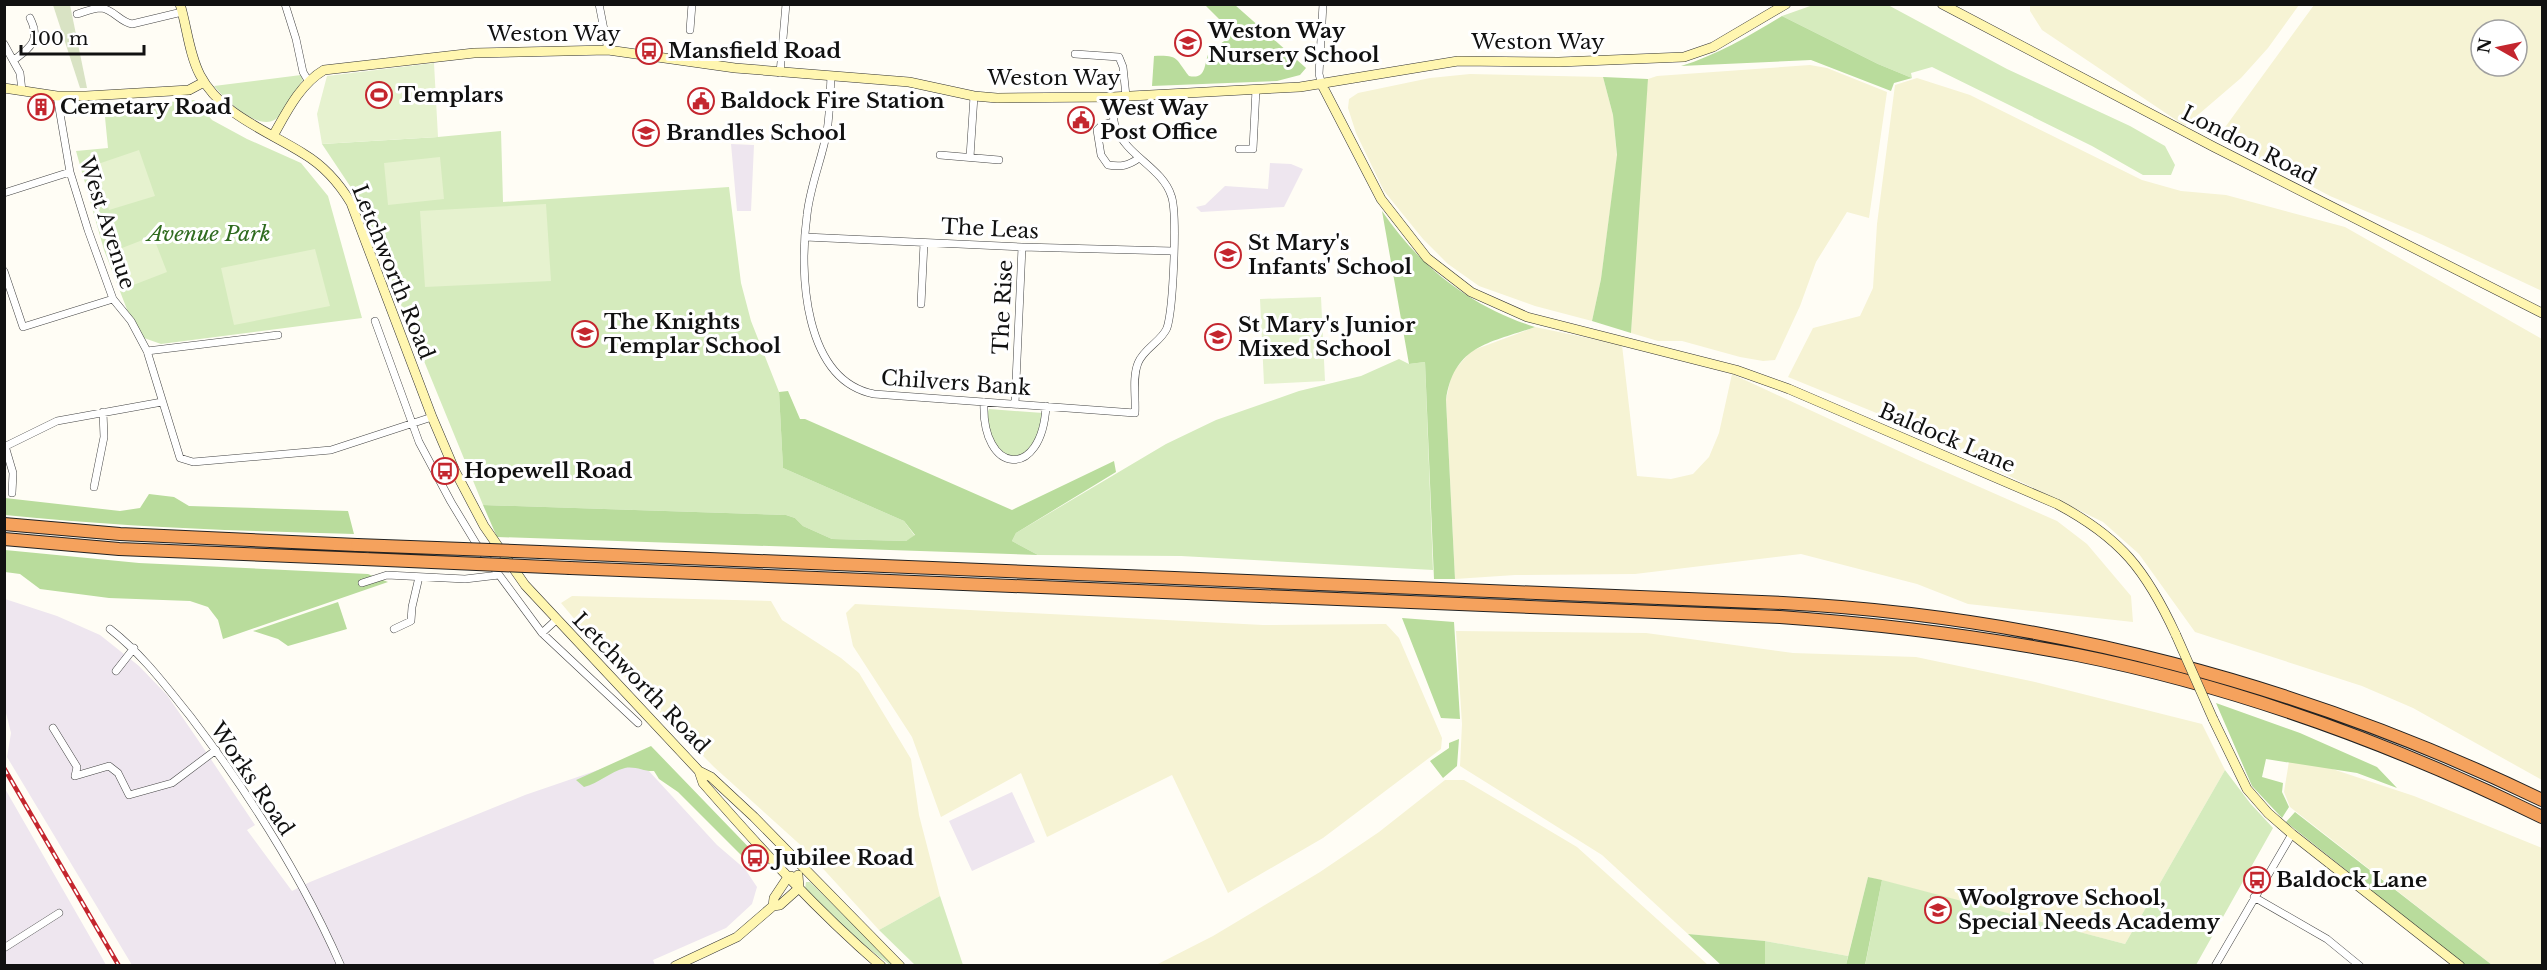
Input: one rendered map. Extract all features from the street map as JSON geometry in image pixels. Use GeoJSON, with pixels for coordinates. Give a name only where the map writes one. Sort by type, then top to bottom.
{"type":"FeatureCollection","features":[{"type":"Feature","properties":{"kind":"highway"},"geometry":{"type":"LineString","coordinates":[[4,524],[120,534],[357,545],[1783,603],[1927,615],[2062,638],[2210,673],[2334,712],[2494,776],[2542,800]]}},
{"type":"Feature","properties":{"kind":"highway"},"geometry":{"type":"LineString","coordinates":[[4,539],[119,549],[1780,617],[1929,631],[2079,656],[2247,699],[2380,745],[2487,790],[2542,817]]}},
{"type":"Feature","properties":{"kind":"street"},"geometry":{"type":"LineString","coordinates":[[285,4],[303,72],[309,82]]}},
{"type":"Feature","properties":{"kind":"street"},"geometry":{"type":"LineString","coordinates":[[599,4],[608,50]]}},
{"type":"Feature","properties":{"kind":"street"},"geometry":{"type":"LineString","coordinates":[[690,30],[693,4]]}},
{"type":"Feature","properties":{"kind":"street"},"geometry":{"type":"LineString","coordinates":[[780,72],[786,4]]}},
{"type":"Feature","properties":{"kind":"street"},"geometry":{"type":"LineString","coordinates":[[1322,85],[1319,74],[1323,4]]}},
{"type":"Feature","properties":{"kind":"street","name":"Weston Way"},"geometry":{"type":"LineString","coordinates":[[273,136],[290,106],[309,82],[324,70],[474,53],[608,50],[780,72],[909,82],[974,96],[1018,99],[1126,96],[1322,85],[1466,60],[1559,62],[1684,57],[1713,47],[1771,8],[1786,4]]}},
{"type":"Feature","properties":{"kind":"street","name":"London Road"},"geometry":{"type":"LineString","coordinates":[[1942,4],[2203,142],[2542,313]]}},
{"type":"Feature","properties":{"kind":"street"},"geometry":{"type":"LineString","coordinates":[[77,14],[101,8],[109,10],[132,24],[181,8]]}},
{"type":"Feature","properties":{"kind":"street","name":"Letchworth Road"},"geometry":{"type":"LineString","coordinates":[[181,8],[195,64],[204,81],[231,111],[320,166],[333,177],[351,203],[432,417],[455,471],[484,526],[525,585],[699,771]]}},
{"type":"Feature","properties":{"kind":"street"},"geometry":{"type":"LineString","coordinates":[[14,60],[28,48],[34,38],[34,28],[30,18]]}},
{"type":"Feature","properties":{"kind":"street"},"geometry":{"type":"LineString","coordinates":[[4,44],[20,73],[22,91]]}},
{"type":"Feature","properties":{"kind":"street"},"geometry":{"type":"LineString","coordinates":[[1075,54],[1119,57],[1124,67],[1126,96]]}},
{"type":"Feature","properties":{"kind":"street","name":"Chilvers Bank"},"geometry":{"type":"LineString","coordinates":[[831,76],[827,131],[810,196],[805,237],[804,286],[815,334],[830,364],[851,385],[862,392],[1135,413],[1137,365],[1148,348],[1164,333],[1169,317],[1173,251]]}},
{"type":"Feature","properties":{"kind":"street"},"geometry":{"type":"LineString","coordinates":[[4,88],[57,96],[189,90],[204,81]]}},
{"type":"Feature","properties":{"kind":"street","name":"Baldock Lane"},"geometry":{"type":"LineString","coordinates":[[1322,85],[1381,199],[1427,258],[1471,292],[1527,317],[1736,370],[1789,389],[2057,504],[2095,525],[2133,560],[2152,587],[2176,635],[2228,753],[2247,789],[2268,813],[2292,834],[2460,966]]}},
{"type":"Feature","properties":{"kind":"street"},"geometry":{"type":"LineString","coordinates":[[1239,149],[1254,149],[1256,89]]}},
{"type":"Feature","properties":{"kind":"street","name":"West Avenue"},"geometry":{"type":"LineString","coordinates":[[57,96],[70,172],[113,299],[130,321],[147,351]]}},
{"type":"Feature","properties":{"kind":"street"},"geometry":{"type":"LineString","coordinates":[[970,157],[974,96]]}},
{"type":"Feature","properties":{"kind":"street"},"geometry":{"type":"LineString","coordinates":[[1112,96],[1114,122],[1123,140],[1164,182],[1171,193],[1174,211],[1173,251]]}},
{"type":"Feature","properties":{"kind":"street"},"geometry":{"type":"LineString","coordinates":[[1114,122],[1102,125],[1098,130],[1102,159],[1108,165],[1123,166],[1139,158]]}},
{"type":"Feature","properties":{"kind":"street"},"geometry":{"type":"LineString","coordinates":[[940,155],[999,160]]}},
{"type":"Feature","properties":{"kind":"street"},"geometry":{"type":"LineString","coordinates":[[4,193],[70,172]]}},
{"type":"Feature","properties":{"kind":"street","name":"The Leas"},"geometry":{"type":"LineString","coordinates":[[805,237],[1022,248],[1173,251]]}},
{"type":"Feature","properties":{"kind":"street"},"geometry":{"type":"LineString","coordinates":[[921,304],[924,243]]}},
{"type":"Feature","properties":{"kind":"street","name":"The Rise"},"geometry":{"type":"LineString","coordinates":[[1015,404],[1022,248]]}},
{"type":"Feature","properties":{"kind":"street"},"geometry":{"type":"LineString","coordinates":[[4,271],[23,327],[113,299]]}},
{"type":"Feature","properties":{"kind":"street","name":"Letchworth Road"},"geometry":{"type":"LineString","coordinates":[[375,321],[413,425],[446,494],[499,575],[542,633],[638,723]]}},
{"type":"Feature","properties":{"kind":"street"},"geometry":{"type":"LineString","coordinates":[[278,335],[147,351],[178,455],[188,462],[330,450],[432,417]]}},
{"type":"Feature","properties":{"kind":"street"},"geometry":{"type":"LineString","coordinates":[[12,493],[13,474],[5,447],[57,421],[162,402]]}},
{"type":"Feature","properties":{"kind":"street"},"geometry":{"type":"LineString","coordinates":[[984,402],[984,428],[991,444],[1004,457],[1016,460],[1028,455],[1042,436],[1046,406]]}},
{"type":"Feature","properties":{"kind":"street"},"geometry":{"type":"LineString","coordinates":[[94,487],[104,437],[103,412]]}},
{"type":"Feature","properties":{"kind":"street"},"geometry":{"type":"LineString","coordinates":[[362,583],[387,575],[465,579],[499,575]]}},
{"type":"Feature","properties":{"kind":"street"},"geometry":{"type":"LineString","coordinates":[[394,628],[411,621],[419,577]]}},
{"type":"Feature","properties":{"kind":"street","name":"Letchworth Road"},"geometry":{"type":"LineString","coordinates":[[542,633],[556,620]]}},
{"type":"Feature","properties":{"kind":"street","name":"Works Road"},"geometry":{"type":"LineString","coordinates":[[110,629],[134,648],[216,750],[267,824],[331,942],[341,966]]}},
{"type":"Feature","properties":{"kind":"street"},"geometry":{"type":"LineString","coordinates":[[116,670],[134,648]]}},
{"type":"Feature","properties":{"kind":"street"},"geometry":{"type":"LineString","coordinates":[[53,728],[77,766],[75,776],[109,766],[118,773],[129,795],[172,783],[216,750]]}},
{"type":"Feature","properties":{"kind":"street"},"geometry":{"type":"LineString","coordinates":[[699,771],[711,777],[801,872],[900,966]]}},
{"type":"Feature","properties":{"kind":"street"},"geometry":{"type":"LineString","coordinates":[[699,771],[703,783],[788,877],[852,941],[881,966]]}},
{"type":"Feature","properties":{"kind":"street"},"geometry":{"type":"LineString","coordinates":[[2215,966],[2292,834]]}},
{"type":"Feature","properties":{"kind":"street"},"geometry":{"type":"LineString","coordinates":[[773,906],[774,898],[788,877],[801,872]]}},
{"type":"Feature","properties":{"kind":"street"},"geometry":{"type":"LineString","coordinates":[[675,966],[737,938],[773,906],[780,904],[799,888],[801,872]]}},
{"type":"Feature","properties":{"kind":"street"},"geometry":{"type":"LineString","coordinates":[[2254,897],[2327,939],[2360,966]]}},
{"type":"Feature","properties":{"kind":"street"},"geometry":{"type":"LineString","coordinates":[[4,948],[59,913]]}},
{"type":"Feature","properties":{"kind":"shaded area"},"geometry":{"type":"Polygon","coordinates":[[[2030,4],[2299,5],[2268,48],[2241,78],[2185,126],[2042,30],[2030,11],[2030,4]]]}},
{"type":"Feature","properties":{"kind":"shaded area"},"geometry":{"type":"Polygon","coordinates":[[[2314,5],[2542,5],[2542,291],[2422,235],[2330,196],[2218,137],[2314,5]]]}},
{"type":"Feature","properties":{"kind":"shaded area"},"geometry":{"type":"Polygon","coordinates":[[[1810,65],[1827,68],[1887,92],[1869,218],[1847,212],[1816,262],[1800,306],[1775,360],[1763,361],[1740,357],[1682,341],[1658,341],[1631,333],[1637,204],[1648,79],[1657,76],[1810,65]]]}},
{"type":"Feature","properties":{"kind":"shaded area"},"geometry":{"type":"Polygon","coordinates":[[[1470,74],[1603,77],[1613,115],[1617,157],[1601,279],[1592,321],[1535,306],[1479,286],[1448,264],[1423,239],[1384,191],[1356,133],[1348,108],[1349,99],[1358,93],[1430,78],[1470,74]]]}},
{"type":"Feature","properties":{"kind":"shaded area"},"geometry":{"type":"Polygon","coordinates":[[[1917,78],[1970,95],[2142,180],[2181,191],[2226,195],[2345,227],[2542,339],[2542,780],[2413,708],[2362,686],[2195,632],[2139,554],[2103,522],[1901,423],[1788,377],[1813,328],[1860,316],[1873,288],[1877,224],[1895,85],[1917,78]]]}},
{"type":"Feature","properties":{"kind":"shaded area"},"geometry":{"type":"Polygon","coordinates":[[[731,144],[754,145],[751,211],[737,211],[731,144]]]}},
{"type":"Feature","properties":{"kind":"shaded area"},"geometry":{"type":"Polygon","coordinates":[[[1270,163],[1291,164],[1303,169],[1284,207],[1201,212],[1196,207],[1205,205],[1225,186],[1268,189],[1270,163]]]}},
{"type":"Feature","properties":{"kind":"shaded area"},"geometry":{"type":"Polygon","coordinates":[[[1535,327],[1622,345],[1637,476],[1671,479],[1693,474],[1709,457],[1719,433],[1732,374],[2057,521],[2087,544],[2131,596],[2133,622],[1968,604],[1917,584],[1801,554],[1635,574],[1515,575],[1455,579],[1446,400],[1452,373],[1471,351],[1535,327]]]}},
{"type":"Feature","properties":{"kind":"shaded area"},"geometry":{"type":"Polygon","coordinates":[[[572,596],[771,601],[782,620],[841,658],[859,673],[911,759],[919,815],[940,896],[879,930],[806,850],[714,767],[613,665],[561,603],[572,596]]]}},
{"type":"Feature","properties":{"kind":"shaded area"},"geometry":{"type":"Polygon","coordinates":[[[5,599],[57,616],[100,635],[139,666],[167,695],[196,737],[255,825],[247,830],[292,891],[525,795],[636,757],[717,845],[745,869],[757,887],[752,904],[726,928],[653,960],[655,965],[132,965],[7,757],[11,733],[5,709],[5,599]]]}},
{"type":"Feature","properties":{"kind":"shaded area"},"geometry":{"type":"Polygon","coordinates":[[[855,604],[1263,625],[1386,624],[1399,638],[1442,738],[1441,749],[1323,838],[1228,893],[1172,775],[1047,837],[1021,773],[941,817],[912,737],[853,646],[846,613],[855,604]]]}},
{"type":"Feature","properties":{"kind":"shaded area"},"geometry":{"type":"Polygon","coordinates":[[[1456,631],[1646,633],[1793,653],[1916,657],[2035,682],[2202,724],[2225,770],[2125,944],[1868,877],[1848,956],[1765,941],[1688,934],[1602,855],[1460,766],[1462,724],[1456,631]]]}},
{"type":"Feature","properties":{"kind":"shaded area"},"geometry":{"type":"Polygon","coordinates":[[[2290,755],[2414,796],[2542,848],[2542,965],[2492,965],[2290,807],[2284,792],[2290,755]]]}},
{"type":"Feature","properties":{"kind":"shaded area"},"geometry":{"type":"Polygon","coordinates":[[[1445,780],[1464,780],[1577,847],[1708,965],[1156,965],[1213,936],[1320,872],[1379,832],[1445,780]]]}},
{"type":"Feature","properties":{"kind":"shaded area"},"geometry":{"type":"Polygon","coordinates":[[[4,787],[101,956],[106,965],[5,965],[4,787]]]}},
{"type":"Feature","properties":{"kind":"shaded area"},"geometry":{"type":"Polygon","coordinates":[[[1012,792],[1035,842],[972,871],[949,821],[1012,792]]]}},
{"type":"Feature","properties":{"kind":"green space"},"geometry":{"type":"Polygon","coordinates":[[[53,5],[70,5],[87,88],[80,88],[53,5]]]}},
{"type":"Feature","properties":{"kind":"green space"},"geometry":{"type":"Polygon","coordinates":[[[1205,5],[1235,5],[1306,68],[1300,75],[1277,81],[1152,86],[1154,56],[1173,57],[1189,76],[1195,77],[1204,70],[1209,52],[1227,39],[1227,27],[1205,5]]]}},
{"type":"Feature","properties":{"kind":"green space"},"geometry":{"type":"Polygon","coordinates":[[[1813,5],[1888,5],[2007,69],[2130,126],[2165,146],[2175,165],[2171,175],[2143,175],[2092,146],[1932,67],[1911,73],[1912,78],[1878,64],[1782,16],[1813,5]]]}},
{"type":"Feature","properties":{"kind":"green space"},"geometry":{"type":"Polygon","coordinates":[[[1782,16],[1878,64],[1912,78],[1894,83],[1891,91],[1811,60],[1681,66],[1720,51],[1782,16]]]}},
{"type":"Feature","properties":{"kind":"green space","name":"Templars"},"geometry":{"type":"Polygon","coordinates":[[[434,63],[438,137],[322,144],[317,114],[327,76],[434,63]]]}},
{"type":"Feature","properties":{"kind":"green space"},"geometry":{"type":"Polygon","coordinates":[[[301,75],[303,80],[282,112],[276,119],[269,122],[251,118],[214,86],[301,75]]]}},
{"type":"Feature","properties":{"kind":"green space"},"geometry":{"type":"Polygon","coordinates":[[[1603,77],[1648,79],[1631,333],[1592,321],[1601,279],[1617,155],[1613,115],[1603,77]]]}},
{"type":"Feature","properties":{"kind":"green space","name":"Avenue Park"},"geometry":{"type":"Polygon","coordinates":[[[195,100],[212,120],[247,139],[301,163],[328,196],[362,318],[161,344],[144,338],[128,312],[104,250],[76,151],[108,148],[104,107],[195,100]]]}},
{"type":"Feature","properties":{"kind":"green space","name":"The Knights Templar School"},"geometry":{"type":"Polygon","coordinates":[[[501,131],[503,202],[729,187],[741,283],[751,321],[779,392],[783,468],[904,521],[915,536],[906,541],[832,539],[803,526],[795,518],[786,515],[483,505],[356,195],[322,144],[501,131]]]}},
{"type":"Feature","properties":{"kind":"green space"},"geometry":{"type":"Polygon","coordinates":[[[139,150],[155,196],[109,210],[95,165],[139,150]]]}},
{"type":"Feature","properties":{"kind":"green space"},"geometry":{"type":"Polygon","coordinates":[[[440,157],[444,199],[388,205],[384,163],[440,157]]]}},
{"type":"Feature","properties":{"kind":"green space"},"geometry":{"type":"Polygon","coordinates":[[[546,204],[551,281],[425,287],[420,211],[546,204]]]}},
{"type":"Feature","properties":{"kind":"green space"},"geometry":{"type":"Polygon","coordinates":[[[1382,211],[1413,250],[1449,282],[1489,308],[1535,327],[1477,349],[1457,368],[1450,382],[1446,400],[1455,579],[1434,579],[1425,362],[1409,364],[1382,211]]]}},
{"type":"Feature","properties":{"kind":"green space"},"geometry":{"type":"Polygon","coordinates":[[[153,236],[167,272],[123,289],[109,253],[153,236]]]}},
{"type":"Feature","properties":{"kind":"green space"},"geometry":{"type":"Polygon","coordinates":[[[315,249],[330,306],[234,325],[221,268],[315,249]]]}},
{"type":"Feature","properties":{"kind":"green space"},"geometry":{"type":"Polygon","coordinates":[[[1321,297],[1325,381],[1264,384],[1260,299],[1321,297]]]}},
{"type":"Feature","properties":{"kind":"green space"},"geometry":{"type":"Polygon","coordinates":[[[1399,359],[1409,364],[1425,362],[1433,570],[1181,556],[1038,555],[1012,541],[1016,533],[1166,444],[1216,420],[1299,391],[1361,376],[1399,359]]]}},
{"type":"Feature","properties":{"kind":"green space"},"geometry":{"type":"Polygon","coordinates":[[[788,391],[800,419],[805,419],[1012,510],[1114,461],[1116,472],[1016,533],[1012,541],[1038,555],[497,537],[483,505],[786,515],[795,518],[803,526],[832,539],[906,541],[915,535],[904,521],[783,468],[779,392],[788,391]]]}},
{"type":"Feature","properties":{"kind":"green space"},"geometry":{"type":"Polygon","coordinates":[[[989,409],[1043,413],[1043,427],[1027,454],[1014,456],[1005,454],[994,445],[986,423],[989,409]]]}},
{"type":"Feature","properties":{"kind":"green space"},"geometry":{"type":"Polygon","coordinates":[[[149,494],[174,497],[189,506],[348,511],[354,534],[180,528],[5,515],[5,498],[120,511],[140,508],[149,494]]]}},
{"type":"Feature","properties":{"kind":"green space"},"geometry":{"type":"Polygon","coordinates":[[[5,550],[139,563],[368,574],[388,582],[223,639],[218,620],[208,607],[190,601],[109,598],[40,589],[20,574],[5,572],[5,550]]]}},
{"type":"Feature","properties":{"kind":"green space"},"geometry":{"type":"Polygon","coordinates":[[[338,602],[347,629],[288,646],[278,639],[253,631],[338,602]]]}},
{"type":"Feature","properties":{"kind":"green space"},"geometry":{"type":"Polygon","coordinates":[[[1402,618],[1454,622],[1460,719],[1441,718],[1402,618]]]}},
{"type":"Feature","properties":{"kind":"green space"},"geometry":{"type":"Polygon","coordinates":[[[2216,703],[2300,733],[2377,767],[2397,788],[2357,773],[2266,759],[2262,777],[2283,783],[2282,792],[2289,807],[2282,818],[2252,786],[2216,703]]]}},
{"type":"Feature","properties":{"kind":"green space"},"geometry":{"type":"Polygon","coordinates":[[[1459,739],[1457,766],[1443,778],[1430,761],[1449,748],[1449,743],[1459,739]]]}},
{"type":"Feature","properties":{"kind":"green space"},"geometry":{"type":"Polygon","coordinates":[[[651,746],[761,860],[753,867],[678,792],[659,779],[654,771],[625,768],[584,787],[576,780],[651,746]]]}},
{"type":"Feature","properties":{"kind":"green space"},"geometry":{"type":"Polygon","coordinates":[[[2225,770],[2273,828],[2196,965],[1865,966],[1882,880],[2125,944],[2225,770]]]}},
{"type":"Feature","properties":{"kind":"green space"},"geometry":{"type":"Polygon","coordinates":[[[2295,812],[2492,965],[2465,965],[2286,822],[2295,812]]]}},
{"type":"Feature","properties":{"kind":"green space"},"geometry":{"type":"Polygon","coordinates":[[[1868,877],[1882,880],[1865,965],[1846,965],[1868,877]]]}},
{"type":"Feature","properties":{"kind":"green space"},"geometry":{"type":"Polygon","coordinates":[[[806,882],[810,882],[894,965],[890,965],[836,919],[805,889],[806,882]]]}},
{"type":"Feature","properties":{"kind":"green space"},"geometry":{"type":"Polygon","coordinates":[[[940,896],[963,965],[915,965],[879,930],[940,896]]]}},
{"type":"Feature","properties":{"kind":"green space"},"geometry":{"type":"Polygon","coordinates":[[[1688,934],[1765,941],[1765,965],[1721,965],[1688,934]]]}},
{"type":"Feature","properties":{"kind":"green space"},"geometry":{"type":"Polygon","coordinates":[[[1765,941],[1848,956],[1846,965],[1765,966],[1765,941]]]}},
{"type":"Feature","properties":{"kind":"railway"},"geometry":{"type":"LineString","coordinates":[[4,768],[119,966]]}},
{"type":"Feature","properties":{"kind":"place","name":"Weston Way Nursery School"},"geometry":{"type":"Point","coordinates":[1188,43]}},
{"type":"Feature","properties":{"kind":"place","name":"Mansfield Road"},"geometry":{"type":"Point","coordinates":[649,51]}},
{"type":"Feature","properties":{"kind":"place","name":"Templars"},"geometry":{"type":"Point","coordinates":[379,95]}},
{"type":"Feature","properties":{"kind":"place","name":"Baldock Fire Station"},"geometry":{"type":"Point","coordinates":[701,101]}},
{"type":"Feature","properties":{"kind":"place","name":"Cemetary Road"},"geometry":{"type":"Point","coordinates":[41,107]}},
{"type":"Feature","properties":{"kind":"place","name":"West Way Post Office"},"geometry":{"type":"Point","coordinates":[1081,120]}},
{"type":"Feature","properties":{"kind":"place","name":"Brandles School"},"geometry":{"type":"Point","coordinates":[646,133]}},
{"type":"Feature","properties":{"kind":"place","name":"St Mary's Infants' School"},"geometry":{"type":"Point","coordinates":[1228,255]}},
{"type":"Feature","properties":{"kind":"place","name":"The Knights Templar School"},"geometry":{"type":"Point","coordinates":[585,334]}},
{"type":"Feature","properties":{"kind":"place","name":"St Mary's Junior Mixed School"},"geometry":{"type":"Point","coordinates":[1218,337]}},
{"type":"Feature","properties":{"kind":"place","name":"Hopewell Road"},"geometry":{"type":"Point","coordinates":[445,471]}},
{"type":"Feature","properties":{"kind":"place","name":"Jubilee Road"},"geometry":{"type":"Point","coordinates":[755,858]}},
{"type":"Feature","properties":{"kind":"place","name":"Baldock Lane"},"geometry":{"type":"Point","coordinates":[2257,880]}},
{"type":"Feature","properties":{"kind":"place","name":"Woolgrove School, Special Needs Academy"},"geometry":{"type":"Point","coordinates":[1938,910]}}]}
